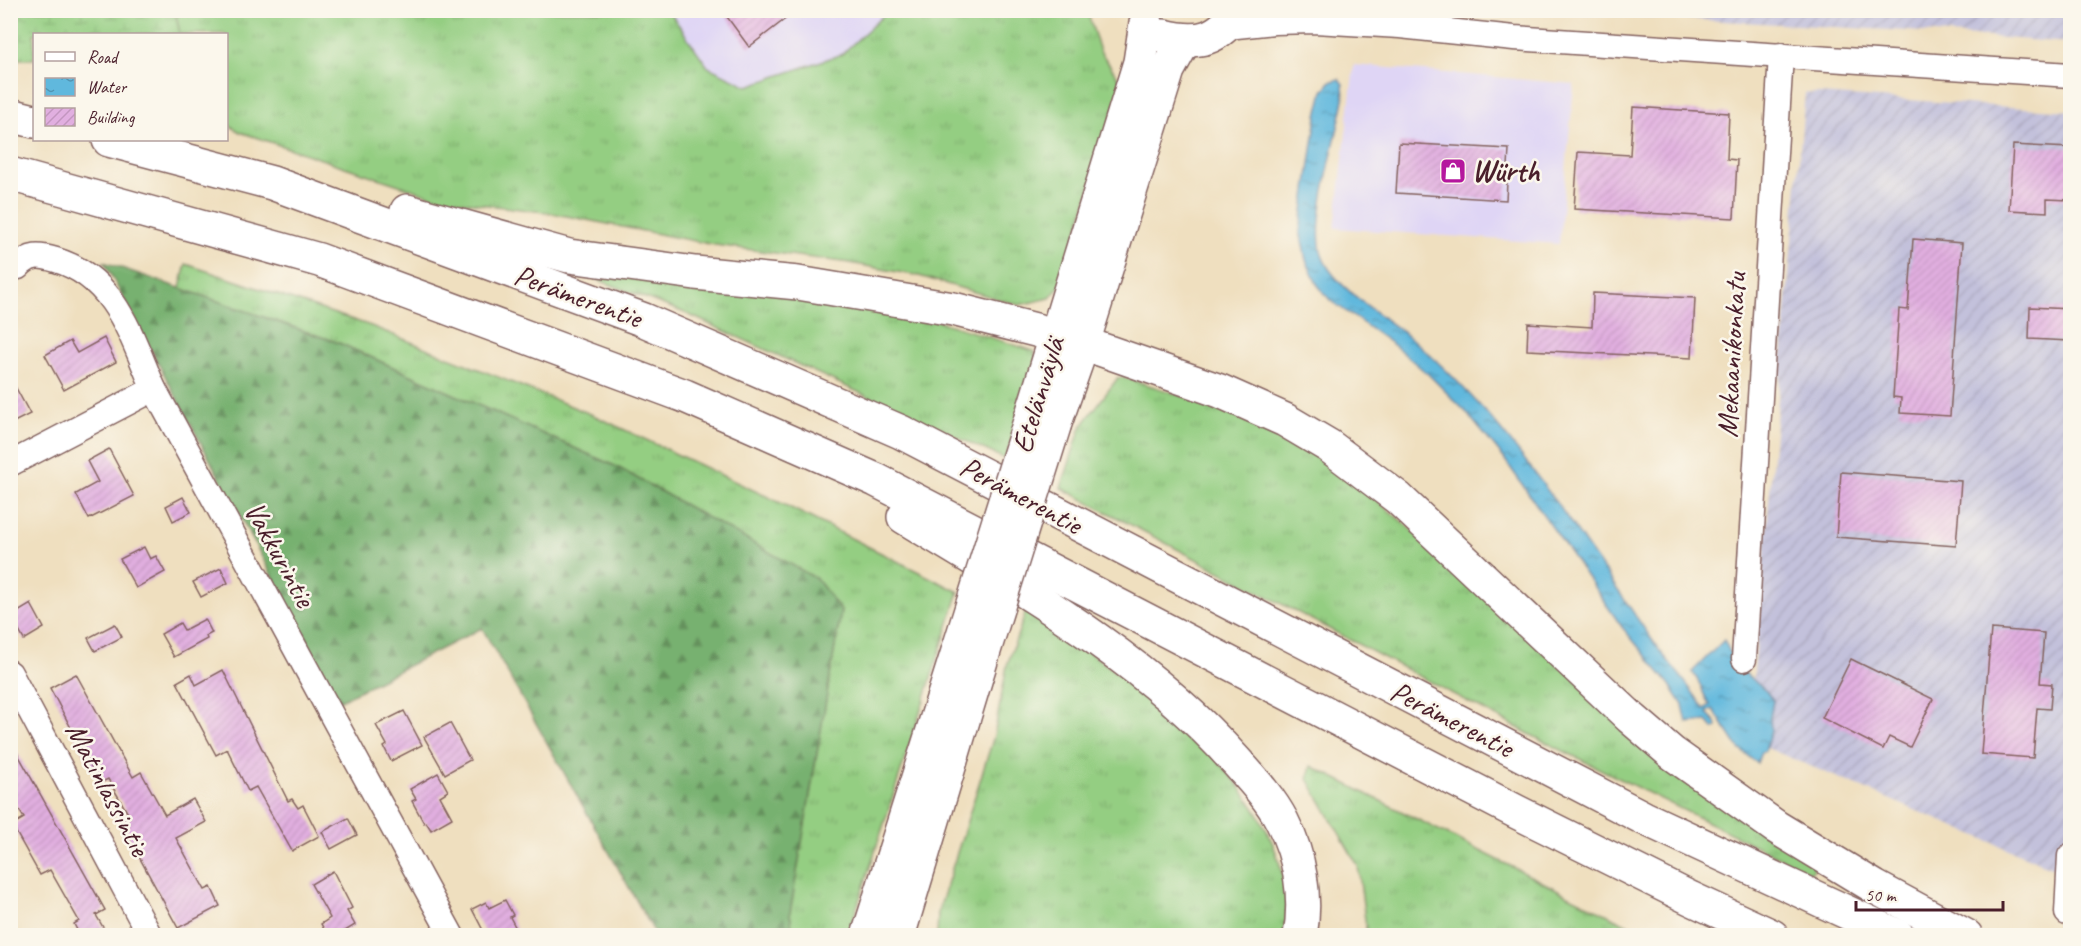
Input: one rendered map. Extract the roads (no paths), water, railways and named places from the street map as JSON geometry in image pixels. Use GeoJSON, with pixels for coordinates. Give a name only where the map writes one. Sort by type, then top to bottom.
{"type":"FeatureCollection","features":[{"type":"Feature","properties":{"kind":"main road"},"geometry":{"type":"LineString","coordinates":[[1142,17],[1164,36],[1184,41],[1207,38],[1234,19]]}},
{"type":"Feature","properties":{"kind":"main road","name":"Etelänväylä"},"geometry":{"type":"LineString","coordinates":[[1070,339],[1140,62],[1142,17]]}},
{"type":"Feature","properties":{"kind":"main road","name":"Etelänväylä"},"geometry":{"type":"LineString","coordinates":[[868,936],[971,650],[1070,339],[1168,70],[1184,41]]}},
{"type":"Feature","properties":{"kind":"main road"},"geometry":{"type":"LineString","coordinates":[[10,115],[33,121]]}},
{"type":"Feature","properties":{"kind":"main road","name":"Perämerentie"},"geometry":{"type":"LineString","coordinates":[[113,141],[272,183],[644,320],[901,432],[1644,818],[1898,936]]}},
{"type":"Feature","properties":{"kind":"main road","name":"Perämerentie"},"geometry":{"type":"LineString","coordinates":[[10,174],[319,260],[685,396],[876,480],[1517,812],[1772,936]]}},
{"type":"Feature","properties":{"kind":"main road"},"geometry":{"type":"LineString","coordinates":[[272,183],[319,184],[457,226],[569,256],[695,273],[820,286],[953,309],[1070,339],[1220,391],[1286,420],[1329,446],[1398,498],[1630,717],[1672,753],[1776,827],[1875,887],[1966,936]]}},
{"type":"Feature","properties":{"kind":"main road"},"geometry":{"type":"LineString","coordinates":[[685,396],[745,438],[869,496],[1041,600],[1179,704],[1211,733],[1241,767],[1264,794],[1282,821],[1294,851],[1301,881],[1304,917],[1300,936]]}},
{"type":"Feature","properties":{"kind":"main road","name":"Etelänväylä"},"geometry":{"type":"LineString","coordinates":[[898,936],[971,650]]}},
{"type":"Feature","properties":{"kind":"street"},"geometry":{"type":"LineString","coordinates":[[1352,10],[1400,26]]}},
{"type":"Feature","properties":{"kind":"street"},"geometry":{"type":"LineString","coordinates":[[1234,19],[1400,26],[1514,38],[2070,75]]}},
{"type":"Feature","properties":{"kind":"street","name":"Mekaanikonkatu"},"geometry":{"type":"LineString","coordinates":[[1744,659],[1781,55]]}},
{"type":"Feature","properties":{"kind":"street","name":"Vakkurintie"},"geometry":{"type":"LineString","coordinates":[[18,267],[28,258],[39,256],[69,264],[91,277],[110,296],[154,388],[452,936]]}},
{"type":"Feature","properties":{"kind":"street"},"geometry":{"type":"LineString","coordinates":[[10,465],[154,388]]}},
{"type":"Feature","properties":{"kind":"street","name":"Matinlassintie"},"geometry":{"type":"LineString","coordinates":[[10,673],[150,936]]}},
{"type":"Feature","properties":{"kind":"street"},"geometry":{"type":"LineString","coordinates":[[2070,856],[2067,913],[2070,914]]}},
{"type":"Feature","properties":{"kind":"water"},"geometry":{"type":"Polygon","coordinates":[[[1339,79],[1343,84],[1344,99],[1326,178],[1320,221],[1322,255],[1328,268],[1350,292],[1408,336],[1450,374],[1503,432],[1704,709],[1710,705],[1692,672],[1724,640],[1737,666],[1767,692],[1773,701],[1770,718],[1771,730],[1765,751],[1761,752],[1757,763],[1739,749],[1713,709],[1707,713],[1716,722],[1717,727],[1714,729],[1707,721],[1687,723],[1683,705],[1670,685],[1622,627],[1503,457],[1466,412],[1429,375],[1395,346],[1330,300],[1317,284],[1306,260],[1300,231],[1317,116],[1323,91],[1330,82],[1339,79]]]}},
{"type":"Feature","properties":{"kind":"place","name":"Würth"},"geometry":{"type":"Point","coordinates":[1453,171]}}]}
